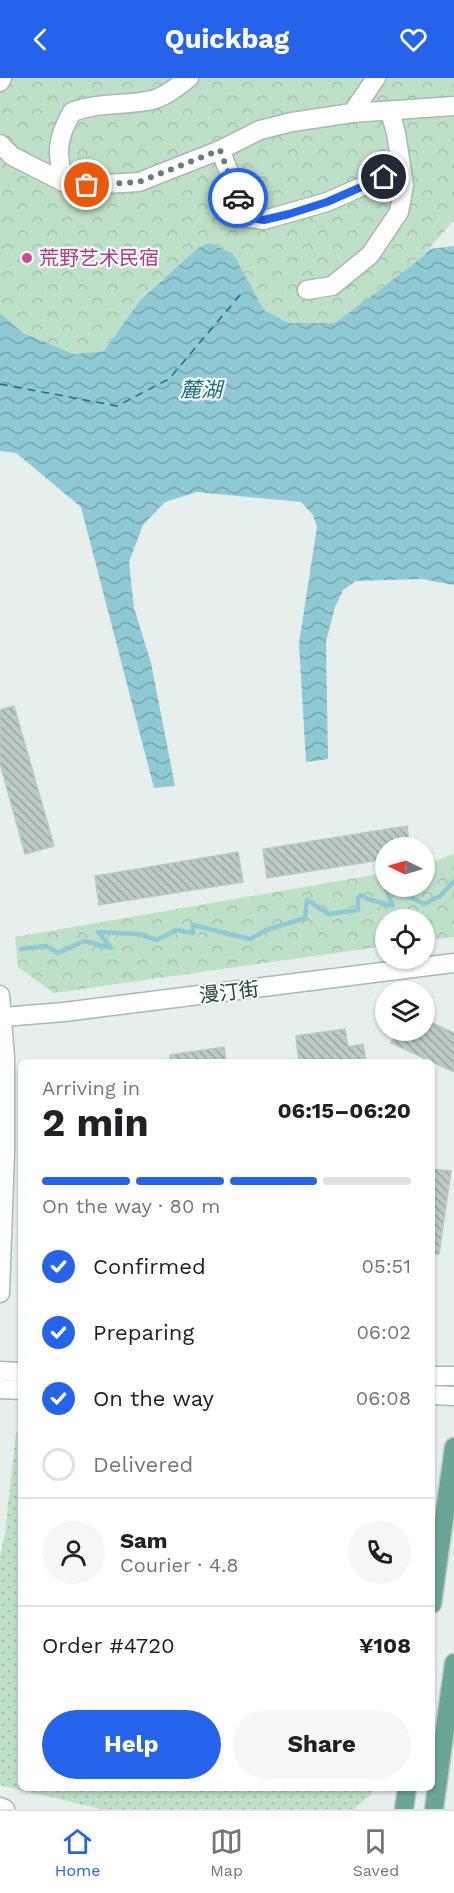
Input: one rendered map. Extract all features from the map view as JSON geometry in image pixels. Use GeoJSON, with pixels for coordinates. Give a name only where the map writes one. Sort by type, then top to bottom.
{"type":"FeatureCollection","features":[{"type":"Feature","properties":{"kind":"main road"},"geometry":{"type":"LineString","coordinates":[[435,1583],[454,1447]]}},
{"type":"Feature","properties":{"kind":"main road"},"geometry":{"type":"LineString","coordinates":[[434,1809],[454,1663]]}},
{"type":"Feature","properties":{"kind":"main road"},"geometry":{"type":"LineString","coordinates":[[404,1809],[407,1791]]}},
{"type":"Feature","properties":{"kind":"street"},"geometry":{"type":"LineString","coordinates":[[0,82],[3,78]]}},
{"type":"Feature","properties":{"kind":"street"},"geometry":{"type":"LineString","coordinates":[[63,182],[58,156],[61,132],[72,112],[88,106],[153,100],[189,78]]}},
{"type":"Feature","properties":{"kind":"street"},"geometry":{"type":"LineString","coordinates":[[352,113],[376,78]]}},
{"type":"Feature","properties":{"kind":"street"},"geometry":{"type":"LineString","coordinates":[[0,144],[12,156],[63,182],[87,185],[139,182],[220,150],[260,130],[292,122],[352,113],[454,106]]}},
{"type":"Feature","properties":{"kind":"street"},"geometry":{"type":"LineString","coordinates":[[307,290],[332,286],[370,255],[399,212],[404,185],[390,112]]}},
{"type":"Feature","properties":{"kind":"street"},"geometry":{"type":"LineString","coordinates":[[220,150],[234,184],[243,217],[264,220],[327,202],[362,188],[384,177],[399,155]]}},
{"type":"Feature","properties":{"kind":"street","name":"漫汀街"},"geometry":{"type":"LineString","coordinates":[[3,1017],[64,1012],[454,963]]}},
{"type":"Feature","properties":{"kind":"street"},"geometry":{"type":"LineString","coordinates":[[0,995],[3,1017],[5,1152],[0,1293]]}},
{"type":"Feature","properties":{"kind":"street"},"geometry":{"type":"LineString","coordinates":[[0,1371],[18,1372]]}},
{"type":"Feature","properties":{"kind":"street"},"geometry":{"type":"LineString","coordinates":[[435,1376],[454,1376]]}},
{"type":"Feature","properties":{"kind":"street"},"geometry":{"type":"LineString","coordinates":[[0,1389],[18,1389]]}},
{"type":"Feature","properties":{"kind":"street"},"geometry":{"type":"LineString","coordinates":[[435,1395],[454,1396]]}},
{"type":"Feature","properties":{"kind":"street"},"geometry":{"type":"LineString","coordinates":[[0,1808],[4,1809]]}},
{"type":"Feature","properties":{"kind":"green space"},"geometry":{"type":"Polygon","coordinates":[[[0,78],[454,78],[454,220],[419,260],[335,323],[289,323],[264,310],[252,290],[164,278],[140,299],[104,351],[75,354],[23,333],[0,313],[0,78]]]}},
{"type":"Feature","properties":{"kind":"green space"},"geometry":{"type":"Polygon","coordinates":[[[454,854],[454,937],[435,940],[435,909],[375,909],[375,947],[54,993],[18,967],[15,937],[375,875],[375,897],[435,897],[435,861],[454,854]]]}},
{"type":"Feature","properties":{"kind":"green space"},"geometry":{"type":"Polygon","coordinates":[[[18,1431],[18,1789],[0,1785],[0,1557],[5,1533],[18,1431]]]}},
{"type":"Feature","properties":{"kind":"green space"},"geometry":{"type":"Polygon","coordinates":[[[25,1791],[372,1791],[371,1795],[353,1809],[101,1809],[25,1791]]]}},
{"type":"Feature","properties":{"kind":"water","name":"麓湖"},"geometry":{"type":"Polygon","coordinates":[[[210,243],[233,254],[264,310],[289,323],[335,323],[419,260],[430,249],[454,246],[454,585],[421,579],[356,581],[343,590],[335,607],[326,641],[328,759],[306,762],[299,643],[317,527],[313,515],[301,502],[197,492],[165,502],[143,525],[129,562],[134,608],[151,663],[175,786],[154,788],[81,507],[16,453],[0,451],[0,313],[23,333],[74,354],[104,351],[140,300],[198,248],[210,243]]]}},
{"type":"Feature","properties":{"kind":"building"},"geometry":{"type":"Polygon","coordinates":[[[14,706],[54,846],[25,854],[0,763],[0,710],[14,706]]]}},
{"type":"Feature","properties":{"kind":"building"},"geometry":{"type":"Polygon","coordinates":[[[407,826],[408,837],[375,837],[375,861],[267,878],[263,849],[407,826]]]}},
{"type":"Feature","properties":{"kind":"building"},"geometry":{"type":"Polygon","coordinates":[[[238,852],[243,882],[99,905],[95,876],[238,852]]]}},
{"type":"Feature","properties":{"kind":"building"},"geometry":{"type":"Polygon","coordinates":[[[435,1024],[454,1033],[454,1072],[435,1063],[435,1059],[426,1059],[391,1043],[392,1041],[435,1041],[435,1024]]]}},
{"type":"Feature","properties":{"kind":"building"},"geometry":{"type":"Polygon","coordinates":[[[345,1029],[348,1047],[363,1044],[366,1059],[299,1059],[296,1036],[345,1029]]]}},
{"type":"Feature","properties":{"kind":"building"},"geometry":{"type":"Polygon","coordinates":[[[224,1047],[226,1059],[170,1059],[170,1055],[224,1047]]]}},
{"type":"Feature","properties":{"kind":"building"},"geometry":{"type":"Polygon","coordinates":[[[435,1169],[451,1171],[439,1254],[435,1254],[435,1169]]]}},
{"type":"Feature","properties":{"kind":"waterway"},"geometry":{"type":"LineString","coordinates":[[21,949],[46,946],[58,953],[84,941],[111,948],[98,932],[138,934],[157,940],[176,930],[193,933],[193,925],[250,939],[266,930],[305,918],[307,900],[329,914],[358,910],[358,898],[361,895],[393,906],[386,889],[392,888],[424,904],[440,896],[454,881]]}},
{"type":"Feature","properties":{"kind":"ferry route"},"geometry":{"type":"LineString","coordinates":[[0,384],[117,406],[169,379],[240,295]]}},
{"type":"Feature","properties":{"kind":"way so far"},"geometry":{"type":"LineString","coordinates":[[87,185],[139,182],[220,150],[238,198]]}},
{"type":"Feature","properties":{"kind":"place","name":"荒野艺术民宿"},"geometry":{"type":"Point","coordinates":[27,258]}},
{"type":"Feature","properties":{"kind":"route"},"geometry":{"type":"LineString","coordinates":[[238,198],[243,217],[264,220],[327,202],[384,177]]}}]}
